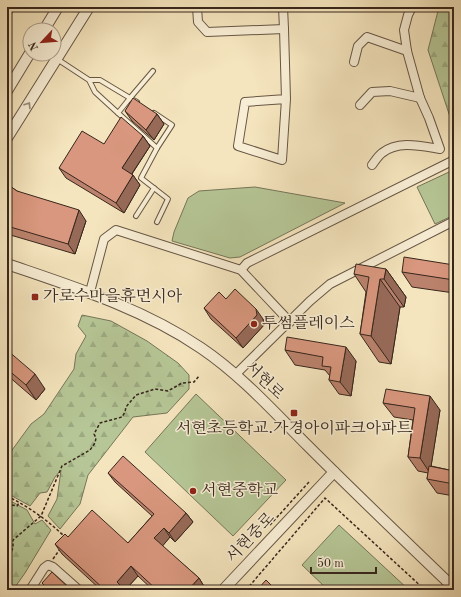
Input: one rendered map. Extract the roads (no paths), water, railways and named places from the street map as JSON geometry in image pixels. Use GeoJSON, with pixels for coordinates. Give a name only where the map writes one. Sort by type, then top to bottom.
{"type":"FeatureCollection","features":[{"type":"Feature","properties":{"kind":"street"},"geometry":{"type":"LineString","coordinates":[[7,12],[10,7]]}},
{"type":"Feature","properties":{"kind":"street"},"geometry":{"type":"LineString","coordinates":[[49,22],[58,7]]}},
{"type":"Feature","properties":{"kind":"street"},"geometry":{"type":"LineString","coordinates":[[62,50],[89,7]]}},
{"type":"Feature","properties":{"kind":"street"},"geometry":{"type":"LineString","coordinates":[[197,7],[198,22],[207,32],[284,29]]}},
{"type":"Feature","properties":{"kind":"street"},"geometry":{"type":"LineString","coordinates":[[283,7],[286,99],[282,160],[238,146],[245,102],[286,99]]}},
{"type":"Feature","properties":{"kind":"street"},"geometry":{"type":"LineString","coordinates":[[372,165],[381,154],[389,148],[398,145],[422,146],[440,149],[420,98],[407,51],[404,30],[412,7]]}},
{"type":"Feature","properties":{"kind":"street"},"geometry":{"type":"LineString","coordinates":[[354,62],[358,46],[367,37],[407,51]]}},
{"type":"Feature","properties":{"kind":"street"},"geometry":{"type":"LineString","coordinates":[[7,91],[25,62]]}},
{"type":"Feature","properties":{"kind":"street"},"geometry":{"type":"LineString","coordinates":[[7,138],[54,62]]}},
{"type":"Feature","properties":{"kind":"street"},"geometry":{"type":"LineString","coordinates":[[360,105],[372,92],[390,91],[420,98]]}},
{"type":"Feature","properties":{"kind":"street"},"geometry":{"type":"LineString","coordinates":[[241,270],[247,263],[454,160]]}},
{"type":"Feature","properties":{"kind":"street"},"geometry":{"type":"LineString","coordinates":[[236,374],[310,301],[330,284],[454,221]]}},
{"type":"Feature","properties":{"kind":"street"},"geometry":{"type":"LineString","coordinates":[[90,292],[104,239],[116,230],[241,270],[290,322]]}},
{"type":"Feature","properties":{"kind":"street","name":"서현로"},"geometry":{"type":"LineString","coordinates":[[7,264],[90,292],[167,326],[202,348],[236,374],[334,472],[454,588]]}},
{"type":"Feature","properties":{"kind":"street","name":"서현중로"},"geometry":{"type":"LineString","coordinates":[[223,590],[334,472]]}},
{"type":"Feature","properties":{"kind":"street"},"geometry":{"type":"LineString","coordinates":[[30,590],[48,565],[53,566],[79,590]]}},
{"type":"Feature","properties":{"kind":"lane"},"geometry":{"type":"LineString","coordinates":[[62,61],[89,80],[95,92],[156,148]]}},
{"type":"Feature","properties":{"kind":"lane"},"geometry":{"type":"LineString","coordinates":[[118,113],[153,71]]}},
{"type":"Feature","properties":{"kind":"lane"},"geometry":{"type":"LineString","coordinates":[[89,80],[100,80],[142,106]]}},
{"type":"Feature","properties":{"kind":"lane"},"geometry":{"type":"LineString","coordinates":[[148,110],[172,125],[156,148],[141,178],[168,200],[157,222]]}},
{"type":"Feature","properties":{"kind":"lane"},"geometry":{"type":"LineString","coordinates":[[136,216],[154,188]]}},
{"type":"Feature","properties":{"kind":"place","name":"가로수마을휴먼시아"},"geometry":{"type":"Point","coordinates":[35,297]}},
{"type":"Feature","properties":{"kind":"place","name":"투썸플레이스"},"geometry":{"type":"Point","coordinates":[254,324]}},
{"type":"Feature","properties":{"kind":"place","name":"서현초등학교.가경아이파크아파트"},"geometry":{"type":"Point","coordinates":[294,413]}},
{"type":"Feature","properties":{"kind":"place","name":"서현중학교"},"geometry":{"type":"Point","coordinates":[193,491]}}]}
